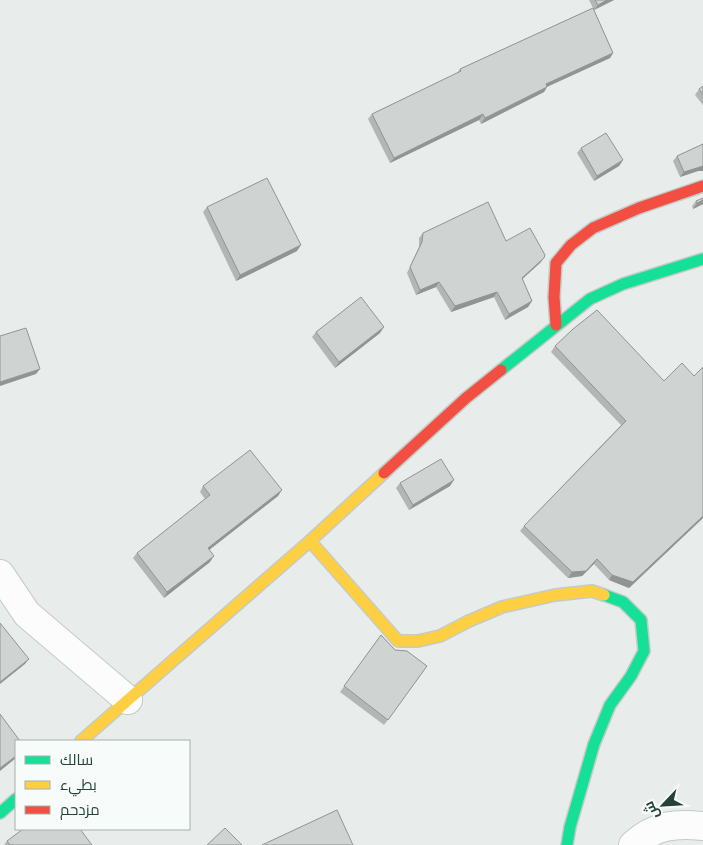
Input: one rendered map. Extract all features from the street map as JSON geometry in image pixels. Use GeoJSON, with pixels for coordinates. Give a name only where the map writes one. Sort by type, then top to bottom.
{"type":"FeatureCollection","features":[{"type":"Feature","properties":{"kind":"street"},"geometry":{"type":"LineString","coordinates":[[556,325],[554,297],[556,263],[571,245],[594,228],[639,208],[703,186]]}},
{"type":"Feature","properties":{"kind":"street"},"geometry":{"type":"LineString","coordinates":[[82,740],[310,541],[466,398],[556,325],[590,299],[622,284],[703,259]]}},
{"type":"Feature","properties":{"kind":"street"},"geometry":{"type":"LineString","coordinates":[[310,541],[398,641],[418,641],[440,636],[502,607],[555,595],[592,591],[622,602],[641,620],[644,651],[631,676],[610,704],[594,744],[570,827],[567,845]]}},
{"type":"Feature","properties":{"kind":"street"},"geometry":{"type":"LineString","coordinates":[[0,574],[27,614],[128,700]]}},
{"type":"Feature","properties":{"kind":"street"},"geometry":{"type":"LineString","coordinates":[[0,813],[15,800]]}},
{"type":"Feature","properties":{"kind":"street"},"geometry":{"type":"LineString","coordinates":[[634,845],[640,838],[656,829],[680,824],[703,826]]}},
{"type":"Feature","properties":{"kind":"building"},"geometry":{"type":"Polygon","coordinates":[[[595,0],[607,0],[598,5],[595,0]]]}},
{"type":"Feature","properties":{"kind":"building"},"geometry":{"type":"Polygon","coordinates":[[[593,8],[613,53],[546,84],[547,87],[485,118],[483,114],[394,158],[372,114],[461,71],[460,69],[593,8]]]}},
{"type":"Feature","properties":{"kind":"building"},"geometry":{"type":"Polygon","coordinates":[[[703,86],[703,95],[699,89],[703,86]]]}},
{"type":"Feature","properties":{"kind":"building"},"geometry":{"type":"Polygon","coordinates":[[[606,133],[623,160],[597,176],[581,148],[606,133]]]}},
{"type":"Feature","properties":{"kind":"building"},"geometry":{"type":"Polygon","coordinates":[[[703,144],[703,166],[684,172],[677,156],[703,144]]]}},
{"type":"Feature","properties":{"kind":"building"},"geometry":{"type":"Polygon","coordinates":[[[267,178],[301,245],[240,275],[207,207],[267,178]]]}},
{"type":"Feature","properties":{"kind":"building"},"geometry":{"type":"Polygon","coordinates":[[[488,202],[506,241],[530,228],[545,255],[522,278],[532,301],[509,314],[497,292],[455,306],[439,282],[420,290],[410,267],[422,242],[423,233],[488,202]]]}},
{"type":"Feature","properties":{"kind":"building"},"geometry":{"type":"Polygon","coordinates":[[[361,297],[384,327],[339,362],[316,332],[361,297]]]}},
{"type":"Feature","properties":{"kind":"building"},"geometry":{"type":"Polygon","coordinates":[[[597,310],[664,381],[682,363],[694,376],[703,367],[703,516],[633,582],[612,575],[597,559],[586,571],[572,572],[524,526],[626,421],[555,346],[597,310]]]}},
{"type":"Feature","properties":{"kind":"building"},"geometry":{"type":"Polygon","coordinates":[[[26,328],[40,369],[0,382],[0,336],[26,328]]]}},
{"type":"Feature","properties":{"kind":"building"},"geometry":{"type":"Polygon","coordinates":[[[250,450],[282,490],[208,548],[214,556],[167,592],[137,553],[210,495],[203,486],[250,450]]]}},
{"type":"Feature","properties":{"kind":"building"},"geometry":{"type":"Polygon","coordinates":[[[441,459],[454,480],[413,505],[400,483],[441,459]]]}},
{"type":"Feature","properties":{"kind":"building"},"geometry":{"type":"Polygon","coordinates":[[[0,623],[29,659],[0,682],[0,623]]]}},
{"type":"Feature","properties":{"kind":"building"},"geometry":{"type":"Polygon","coordinates":[[[381,635],[395,650],[407,651],[427,666],[388,720],[344,686],[381,635]]]}},
{"type":"Feature","properties":{"kind":"building"},"geometry":{"type":"Polygon","coordinates":[[[0,714],[19,740],[15,740],[15,757],[0,768],[0,714]]]}},
{"type":"Feature","properties":{"kind":"building"},"geometry":{"type":"Polygon","coordinates":[[[337,810],[353,845],[262,845],[337,810]]]}},
{"type":"Feature","properties":{"kind":"building"},"geometry":{"type":"Polygon","coordinates":[[[225,828],[242,845],[207,845],[225,828]]]}},
{"type":"Feature","properties":{"kind":"building"},"geometry":{"type":"Polygon","coordinates":[[[22,830],[81,830],[92,845],[10,845],[7,841],[22,830]]]}},
{"type":"Feature","properties":{"kind":"traffic: fast"},"geometry":{"type":"LineString","coordinates":[[501,370],[590,299],[623,284],[703,259]]}},
{"type":"Feature","properties":{"kind":"traffic: fast"},"geometry":{"type":"LineString","coordinates":[[567,845],[570,827],[594,744],[610,705],[631,676],[644,651],[641,620],[623,602],[604,595]]}},
{"type":"Feature","properties":{"kind":"traffic: fast"},"geometry":{"type":"LineString","coordinates":[[0,813],[15,800]]}},
{"type":"Feature","properties":{"kind":"traffic: slow"},"geometry":{"type":"LineString","coordinates":[[82,740],[310,541],[384,473]]}},
{"type":"Feature","properties":{"kind":"traffic: slow"},"geometry":{"type":"LineString","coordinates":[[310,541],[398,641],[418,641],[440,636],[502,607],[555,595],[592,591],[604,595]]}},
{"type":"Feature","properties":{"kind":"traffic: jam"},"geometry":{"type":"LineString","coordinates":[[556,325],[554,297],[556,263],[571,245],[593,228],[639,208],[703,186]]}},
{"type":"Feature","properties":{"kind":"traffic: jam"},"geometry":{"type":"LineString","coordinates":[[384,473],[466,398],[501,370]]}}]}
